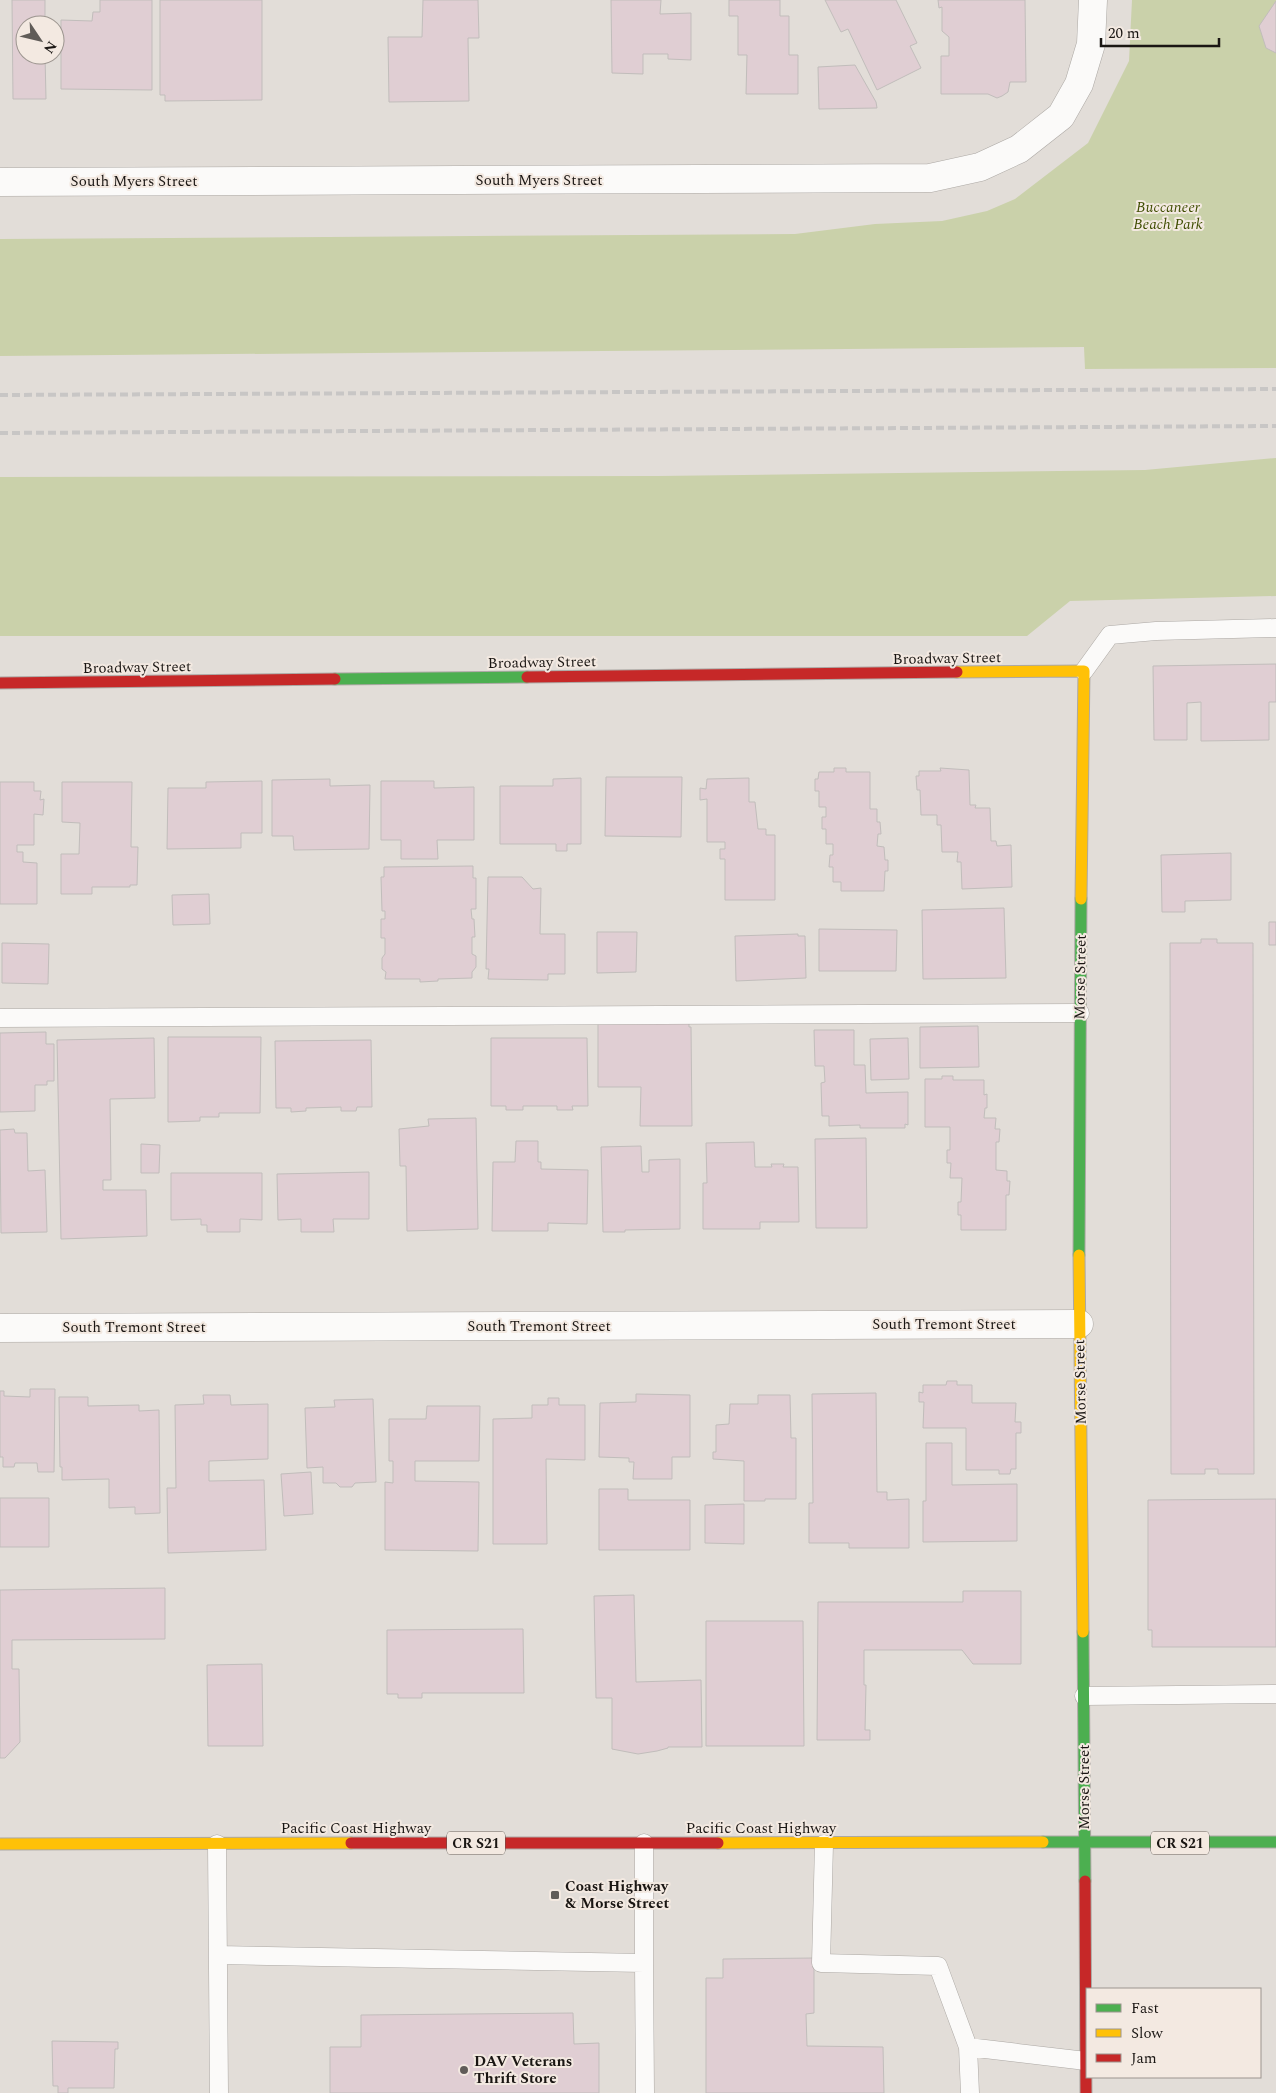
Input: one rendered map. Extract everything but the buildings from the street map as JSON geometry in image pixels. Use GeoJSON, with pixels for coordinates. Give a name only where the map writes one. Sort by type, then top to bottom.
{"type":"FeatureCollection","features":[{"type":"Feature","properties":{"kind":"street","name":"South Myers Street"},"geometry":{"type":"LineString","coordinates":[[0,182],[930,178],[980,167],[1019,150],[1061,116],[1079,84],[1091,44],[1093,0]]}},
{"type":"Feature","properties":{"kind":"street","name":"Broadway Street"},"geometry":{"type":"LineString","coordinates":[[0,683],[1084,671]]}},
{"type":"Feature","properties":{"kind":"street","name":"Morse Street"},"geometry":{"type":"LineString","coordinates":[[1084,671],[1079,1324],[1084,1696],[1086,2093]]}},
{"type":"Feature","properties":{"kind":"street","name":"South Tremont Street"},"geometry":{"type":"LineString","coordinates":[[0,1328],[1079,1324]]}},
{"type":"Feature","properties":{"kind":"street","name":"CR S21"},"geometry":{"type":"LineString","coordinates":[[1084,1843],[1276,1842]]}},
{"type":"Feature","properties":{"kind":"street","name":"Pacific Coast Highway"},"geometry":{"type":"LineString","coordinates":[[0,1844],[1084,1843]]}},
{"type":"Feature","properties":{"kind":"lane"},"geometry":{"type":"LineString","coordinates":[[1084,671],[1110,635],[1156,631],[1276,628]]}},
{"type":"Feature","properties":{"kind":"lane"},"geometry":{"type":"LineString","coordinates":[[0,1018],[1080,1012]]}},
{"type":"Feature","properties":{"kind":"lane"},"geometry":{"type":"LineString","coordinates":[[1084,1696],[1276,1694]]}},
{"type":"Feature","properties":{"kind":"lane"},"geometry":{"type":"LineString","coordinates":[[644,1843],[645,2093]]}},
{"type":"Feature","properties":{"kind":"lane"},"geometry":{"type":"LineString","coordinates":[[217,1844],[219,2093]]}},
{"type":"Feature","properties":{"kind":"lane"},"geometry":{"type":"LineString","coordinates":[[824,1844],[821,1963],[938,1966],[968,2047],[970,2093]]}},
{"type":"Feature","properties":{"kind":"lane"},"geometry":{"type":"LineString","coordinates":[[219,1955],[644,1963]]}},
{"type":"Feature","properties":{"kind":"lane"},"geometry":{"type":"LineString","coordinates":[[968,2047],[1086,2061]]}},
{"type":"Feature","properties":{"kind":"green space","name":"Buccaneer Beach Park"},"geometry":{"type":"Polygon","coordinates":[[[1132,0],[1276,0],[1276,368],[1085,369],[1084,347],[0,356],[0,239],[795,234],[875,224],[942,221],[987,211],[1015,199],[1088,143],[1129,61],[1132,0]]]}},
{"type":"Feature","properties":{"kind":"green space"},"geometry":{"type":"Polygon","coordinates":[[[1276,458],[1276,596],[1070,601],[1027,636],[0,636],[0,477],[658,476],[1145,470],[1276,458]]]}},
{"type":"Feature","properties":{"kind":"railway"},"geometry":{"type":"LineString","coordinates":[[0,395],[1276,389]]}},
{"type":"Feature","properties":{"kind":"railway"},"geometry":{"type":"LineString","coordinates":[[0,433],[1276,426]]}},
{"type":"Feature","properties":{"kind":"traffic: fast"},"geometry":{"type":"LineString","coordinates":[[335,679],[527,677]]}},
{"type":"Feature","properties":{"kind":"traffic: fast"},"geometry":{"type":"LineString","coordinates":[[1079,1255],[1081,899]]}},
{"type":"Feature","properties":{"kind":"traffic: fast"},"geometry":{"type":"LineString","coordinates":[[1083,1632],[1085,1881]]}},
{"type":"Feature","properties":{"kind":"traffic: fast"},"geometry":{"type":"LineString","coordinates":[[1043,1842],[1276,1842]]}},
{"type":"Feature","properties":{"kind":"traffic: slow"},"geometry":{"type":"LineString","coordinates":[[957,672],[1084,671],[1081,899]]}},
{"type":"Feature","properties":{"kind":"traffic: slow"},"geometry":{"type":"LineString","coordinates":[[1079,1255],[1083,1632]]}},
{"type":"Feature","properties":{"kind":"traffic: slow"},"geometry":{"type":"LineString","coordinates":[[718,1843],[1043,1842]]}},
{"type":"Feature","properties":{"kind":"traffic: slow"},"geometry":{"type":"LineString","coordinates":[[0,1844],[351,1843]]}},
{"type":"Feature","properties":{"kind":"traffic: jam"},"geometry":{"type":"LineString","coordinates":[[527,677],[957,672]]}},
{"type":"Feature","properties":{"kind":"traffic: jam"},"geometry":{"type":"LineString","coordinates":[[0,683],[335,679]]}},
{"type":"Feature","properties":{"kind":"traffic: jam"},"geometry":{"type":"LineString","coordinates":[[351,1843],[718,1843]]}},
{"type":"Feature","properties":{"kind":"traffic: jam"},"geometry":{"type":"LineString","coordinates":[[1085,1881],[1086,2093]]}},
{"type":"Feature","properties":{"kind":"place","name":"Coast Highway & Morse Street"},"geometry":{"type":"Point","coordinates":[555,1895]}},
{"type":"Feature","properties":{"kind":"place","name":"DAV Veterans Thrift Store"},"geometry":{"type":"Point","coordinates":[464,2070]}}]}
